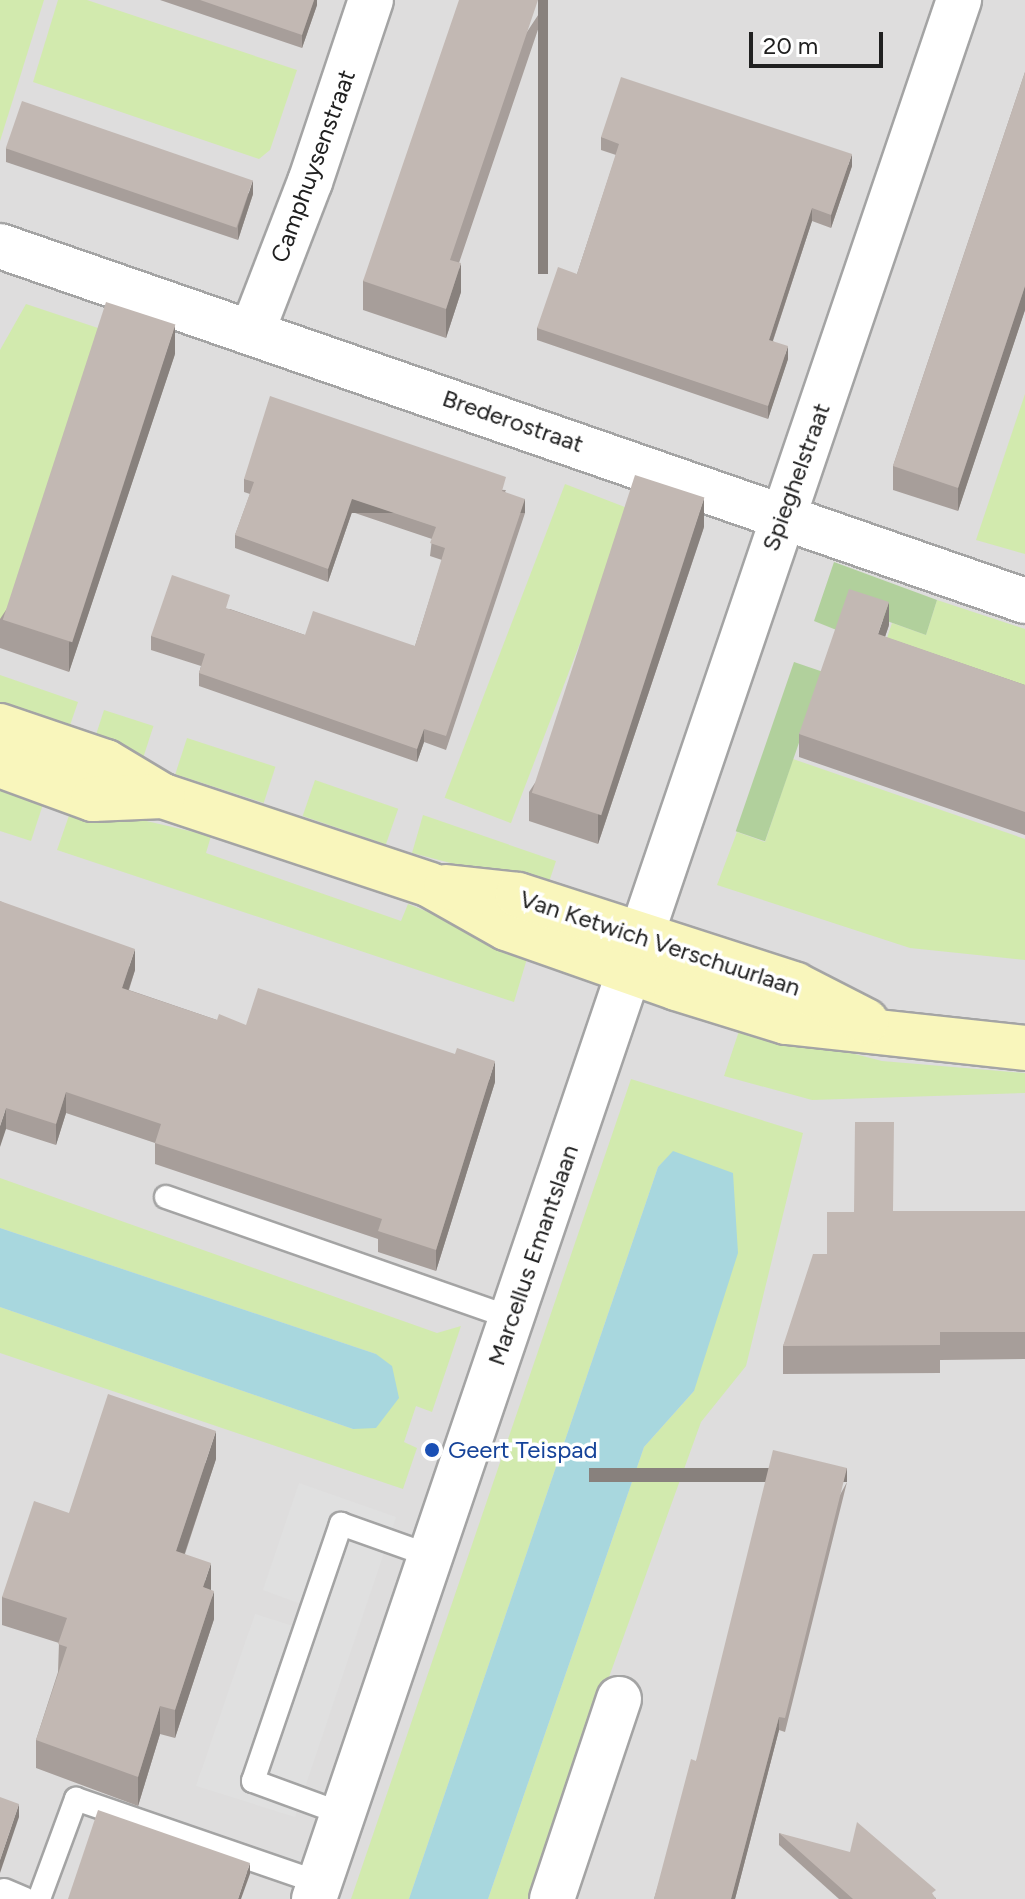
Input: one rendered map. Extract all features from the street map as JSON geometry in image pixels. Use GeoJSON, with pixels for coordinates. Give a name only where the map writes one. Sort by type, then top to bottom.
{"type":"FeatureCollection","features":[{"type":"Feature","properties":{"kind":"main road","name":"Van Ketwich Verschuurlaan"},"geometry":{"type":"LineString","coordinates":[[0,726],[106,762],[163,796],[430,885],[518,895],[635,953],[796,985],[882,1029],[1025,1048]]}},
{"type":"Feature","properties":{"kind":"main road","name":"Van Ketwich Verschuurlaan"},"geometry":{"type":"LineString","coordinates":[[0,765],[93,799],[163,796]]}},
{"type":"Feature","properties":{"kind":"street","name":"Camphuysenstraat"},"geometry":{"type":"LineString","coordinates":[[252,332],[371,0]]}},
{"type":"Feature","properties":{"kind":"street","name":"Spieghelstraat"},"geometry":{"type":"LineString","coordinates":[[635,953],[781,513],[836,368],[948,4]]}},
{"type":"Feature","properties":{"kind":"street","name":"Brederostraat"},"geometry":{"type":"LineString","coordinates":[[0,246],[781,513],[1025,601]]}},
{"type":"Feature","properties":{"kind":"street","name":"Marcellus Emantslaan"},"geometry":{"type":"LineString","coordinates":[[317,1891],[635,953]]}},
{"type":"Feature","properties":{"kind":"street"},"geometry":{"type":"LineString","coordinates":[[552,1899],[619,1699]]}},
{"type":"Feature","properties":{"kind":"lane"},"geometry":{"type":"LineString","coordinates":[[166,1197],[512,1318]]}},
{"type":"Feature","properties":{"kind":"lane"},"geometry":{"type":"LineString","coordinates":[[343,1814],[253,1781],[263,1750],[341,1524],[431,1556]]}},
{"type":"Feature","properties":{"kind":"lane"},"geometry":{"type":"LineString","coordinates":[[39,1899],[76,1799],[317,1891]]}},
{"type":"Feature","properties":{"kind":"lane"},"geometry":{"type":"LineString","coordinates":[[4,1890],[25,1899]]}},
{"type":"Feature","properties":{"kind":"shaded area"},"geometry":{"type":"Polygon","coordinates":[[[0,0],[1025,0],[1025,1899],[0,1899],[0,0]]]}},
{"type":"Feature","properties":{"kind":"shaded area"},"geometry":{"type":"Polygon","coordinates":[[[299,1483],[396,1517],[295,1817],[196,1786],[255,1614],[293,1626],[301,1604],[263,1590],[299,1483]]]}},
{"type":"Feature","properties":{"kind":"green space"},"geometry":{"type":"Polygon","coordinates":[[[0,0],[44,0],[0,141],[0,0]]]}},
{"type":"Feature","properties":{"kind":"green space"},"geometry":{"type":"Polygon","coordinates":[[[58,0],[87,0],[297,70],[270,150],[259,159],[33,82],[58,0]]]}},
{"type":"Feature","properties":{"kind":"green space"},"geometry":{"type":"Polygon","coordinates":[[[26,304],[104,330],[0,640],[0,350],[26,304]]]}},
{"type":"Feature","properties":{"kind":"green space"},"geometry":{"type":"Polygon","coordinates":[[[1025,394],[1025,554],[976,540],[1025,394]]]}},
{"type":"Feature","properties":{"kind":"green space"},"geometry":{"type":"Polygon","coordinates":[[[565,484],[631,509],[511,823],[445,798],[565,484]]]}},
{"type":"Feature","properties":{"kind":"green space"},"geometry":{"type":"Polygon","coordinates":[[[834,562],[937,600],[926,635],[848,607],[839,631],[814,621],[834,562]]]}},
{"type":"Feature","properties":{"kind":"green space"},"geometry":{"type":"Polygon","coordinates":[[[937,600],[1025,629],[1025,704],[881,656],[892,623],[926,635],[937,600]]]}},
{"type":"Feature","properties":{"kind":"green space"},"geometry":{"type":"Polygon","coordinates":[[[794,662],[823,672],[765,841],[736,831],[794,662]]]}},
{"type":"Feature","properties":{"kind":"green space"},"geometry":{"type":"Polygon","coordinates":[[[0,675],[78,702],[66,737],[0,714],[0,675]]]}},
{"type":"Feature","properties":{"kind":"green space"},"geometry":{"type":"Polygon","coordinates":[[[104,710],[153,726],[142,762],[92,746],[104,710]]]}},
{"type":"Feature","properties":{"kind":"green space"},"geometry":{"type":"Polygon","coordinates":[[[187,738],[275,767],[264,803],[175,774],[187,738]]]}},
{"type":"Feature","properties":{"kind":"green space"},"geometry":{"type":"Polygon","coordinates":[[[793,759],[1025,839],[1025,960],[910,948],[717,885],[737,832],[765,842],[793,759]]]}},
{"type":"Feature","properties":{"kind":"green space"},"geometry":{"type":"Polygon","coordinates":[[[0,775],[46,795],[31,841],[0,831],[0,775]]]}},
{"type":"Feature","properties":{"kind":"green space"},"geometry":{"type":"Polygon","coordinates":[[[315,780],[398,809],[386,845],[303,816],[315,780]]]}},
{"type":"Feature","properties":{"kind":"green space"},"geometry":{"type":"Polygon","coordinates":[[[73,804],[211,836],[206,853],[401,921],[408,904],[529,952],[514,1002],[57,850],[73,804]]]}},
{"type":"Feature","properties":{"kind":"green space"},"geometry":{"type":"Polygon","coordinates":[[[423,815],[556,861],[547,888],[412,853],[423,815]]]}},
{"type":"Feature","properties":{"kind":"green space"},"geometry":{"type":"Polygon","coordinates":[[[741,1025],[882,1061],[1025,1073],[1025,1093],[812,1100],[724,1076],[741,1025]]]}},
{"type":"Feature","properties":{"kind":"green space"},"geometry":{"type":"Polygon","coordinates":[[[631,1079],[803,1133],[746,1366],[701,1422],[529,1899],[488,1899],[644,1447],[694,1391],[674,1151],[658,1167],[409,1899],[351,1899],[631,1079]]]}},
{"type":"Feature","properties":{"kind":"green space"},"geometry":{"type":"Polygon","coordinates":[[[0,1178],[437,1333],[461,1326],[432,1412],[416,1406],[404,1442],[417,1448],[403,1489],[0,1353],[0,1307],[353,1429],[376,1354],[0,1228],[0,1178]]]}},
{"type":"Feature","properties":{"kind":"water"},"geometry":{"type":"Polygon","coordinates":[[[673,1151],[733,1173],[738,1253],[694,1391],[644,1447],[488,1899],[409,1899],[658,1167],[673,1151]]]}},
{"type":"Feature","properties":{"kind":"water"},"geometry":{"type":"Polygon","coordinates":[[[0,1228],[376,1354],[392,1366],[399,1398],[376,1428],[353,1429],[0,1307],[0,1228]]]}},
{"type":"Feature","properties":{"kind":"building"},"geometry":{"type":"Polygon","coordinates":[[[200,0],[314,0],[302,35],[200,0]]]}},
{"type":"Feature","properties":{"kind":"building"},"geometry":{"type":"Polygon","coordinates":[[[459,0],[538,0],[450,260],[461,263],[446,309],[363,281],[459,0]]]}},
{"type":"Feature","properties":{"kind":"building"},"geometry":{"type":"Polygon","coordinates":[[[1025,72],[1025,286],[958,488],[893,466],[1025,72]]]}},
{"type":"Feature","properties":{"kind":"building"},"geometry":{"type":"Polygon","coordinates":[[[621,77],[852,154],[831,215],[812,208],[769,340],[788,346],[768,406],[537,328],[558,267],[577,274],[619,144],[601,137],[621,77]]]}},
{"type":"Feature","properties":{"kind":"building"},"geometry":{"type":"Polygon","coordinates":[[[22,101],[253,180],[236,228],[6,148],[22,101]]]}},
{"type":"Feature","properties":{"kind":"building"},"geometry":{"type":"Polygon","coordinates":[[[106,302],[175,325],[72,642],[3,620],[106,302]]]}},
{"type":"Feature","properties":{"kind":"building"},"geometry":{"type":"Polygon","coordinates":[[[270,396],[506,477],[502,491],[525,499],[446,736],[424,729],[417,749],[199,673],[205,654],[151,636],[172,575],[230,595],[226,608],[305,635],[313,611],[415,646],[445,548],[430,543],[436,527],[352,499],[328,569],[235,535],[254,482],[244,479],[270,396]]]}},
{"type":"Feature","properties":{"kind":"building"},"geometry":{"type":"Polygon","coordinates":[[[635,475],[704,498],[601,815],[532,793],[635,475]]]}},
{"type":"Feature","properties":{"kind":"building"},"geometry":{"type":"Polygon","coordinates":[[[849,589],[889,602],[878,634],[1025,685],[1025,812],[799,734],[849,589]]]}},
{"type":"Feature","properties":{"kind":"building"},"geometry":{"type":"Polygon","coordinates":[[[0,901],[135,949],[122,988],[217,1020],[219,1014],[246,1025],[258,988],[455,1054],[457,1048],[495,1061],[436,1250],[378,1231],[382,1219],[155,1143],[161,1124],[66,1092],[56,1124],[6,1108],[0,1126],[0,901]]]}},
{"type":"Feature","properties":{"kind":"building"},"geometry":{"type":"Polygon","coordinates":[[[855,1122],[894,1122],[893,1211],[1025,1211],[1025,1332],[940,1332],[940,1345],[783,1346],[813,1254],[827,1254],[827,1212],[854,1212],[855,1122]]]}},
{"type":"Feature","properties":{"kind":"building"},"geometry":{"type":"Polygon","coordinates":[[[108,1394],[216,1431],[176,1551],[211,1563],[203,1587],[214,1591],[175,1710],[160,1706],[138,1777],[36,1740],[67,1647],[58,1644],[67,1618],[2,1597],[34,1501],[69,1513],[108,1394]]]}},
{"type":"Feature","properties":{"kind":"building"},"geometry":{"type":"Polygon","coordinates":[[[773,1450],[847,1468],[785,1718],[779,1717],[731,1899],[654,1899],[691,1759],[696,1761],[773,1450]]]}},
{"type":"Feature","properties":{"kind":"building"},"geometry":{"type":"Polygon","coordinates":[[[0,1797],[19,1804],[0,1860],[0,1797]]]}},
{"type":"Feature","properties":{"kind":"building"},"geometry":{"type":"Polygon","coordinates":[[[98,1810],[250,1863],[238,1899],[68,1899],[98,1810]]]}},
{"type":"Feature","properties":{"kind":"building"},"geometry":{"type":"Polygon","coordinates":[[[857,1822],[936,1890],[932,1893],[936,1899],[853,1899],[779,1833],[850,1852],[857,1822]]]}},
{"type":"Feature","properties":{"kind":"place","name":"Geert Teispad"},"geometry":{"type":"Point","coordinates":[432,1450]}}]}
